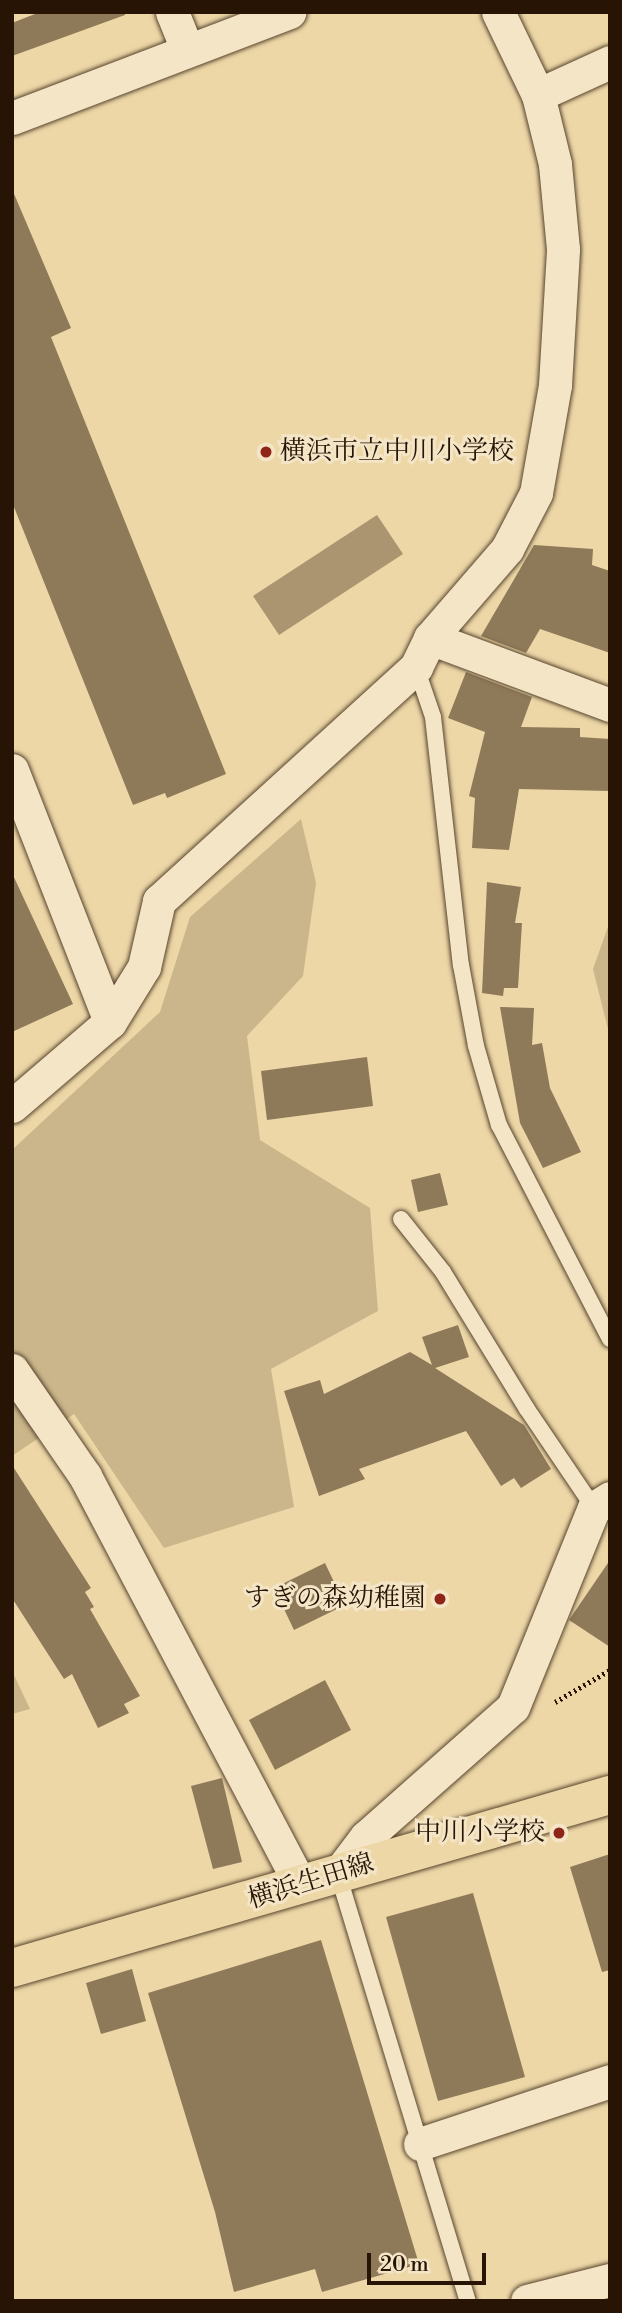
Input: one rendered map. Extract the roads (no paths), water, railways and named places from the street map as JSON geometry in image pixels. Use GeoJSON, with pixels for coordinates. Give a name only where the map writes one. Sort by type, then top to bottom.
{"type":"FeatureCollection","features":[{"type":"Feature","properties":{"kind":"main road","name":"横浜生田線"},"geometry":{"type":"LineString","coordinates":[[13,1967],[610,1795]]}},
{"type":"Feature","properties":{"kind":"street"},"geometry":{"type":"LineString","coordinates":[[172,12],[187,49]]}},
{"type":"Feature","properties":{"kind":"street"},"geometry":{"type":"LineString","coordinates":[[12,118],[289,12]]}},
{"type":"Feature","properties":{"kind":"street"},"geometry":{"type":"LineString","coordinates":[[12,1106],[110,1022],[144,967],[159,901],[416,667],[430,638],[507,549],[536,494],[555,385],[563,249],[555,164],[538,95],[498,12]]}},
{"type":"Feature","properties":{"kind":"street"},"geometry":{"type":"LineString","coordinates":[[538,95],[610,62]]}},
{"type":"Feature","properties":{"kind":"street"},"geometry":{"type":"LineString","coordinates":[[430,638],[610,705]]}},
{"type":"Feature","properties":{"kind":"street"},"geometry":{"type":"LineString","coordinates":[[12,770],[110,1022]]}},
{"type":"Feature","properties":{"kind":"street"},"geometry":{"type":"LineString","coordinates":[[12,1370],[92,1488],[301,1886]]}},
{"type":"Feature","properties":{"kind":"street"},"geometry":{"type":"LineString","coordinates":[[338,1874],[366,1837],[513,1707],[602,1503]]}},
{"type":"Feature","properties":{"kind":"street"},"geometry":{"type":"LineString","coordinates":[[420,2144],[610,2081]]}},
{"type":"Feature","properties":{"kind":"street"},"geometry":{"type":"LineString","coordinates":[[527,2301],[610,2280]]}},
{"type":"Feature","properties":{"kind":"lane"},"geometry":{"type":"LineString","coordinates":[[416,667],[433,717],[461,965],[477,1046],[499,1125],[605,1319],[610,1339]]}},
{"type":"Feature","properties":{"kind":"lane"},"geometry":{"type":"LineString","coordinates":[[401,1219],[443,1272],[527,1409],[602,1503]]}},
{"type":"Feature","properties":{"kind":"lane"},"geometry":{"type":"LineString","coordinates":[[338,1874],[468,2301]]}},
{"type":"Feature","properties":{"kind":"place","name":"横浜市立中川小学校"},"geometry":{"type":"Point","coordinates":[266,452]}},
{"type":"Feature","properties":{"kind":"place","name":"すぎの森幼稚園"},"geometry":{"type":"Point","coordinates":[440,1599]}},
{"type":"Feature","properties":{"kind":"place","name":"中川小学校"},"geometry":{"type":"Point","coordinates":[559,1833]}}]}
